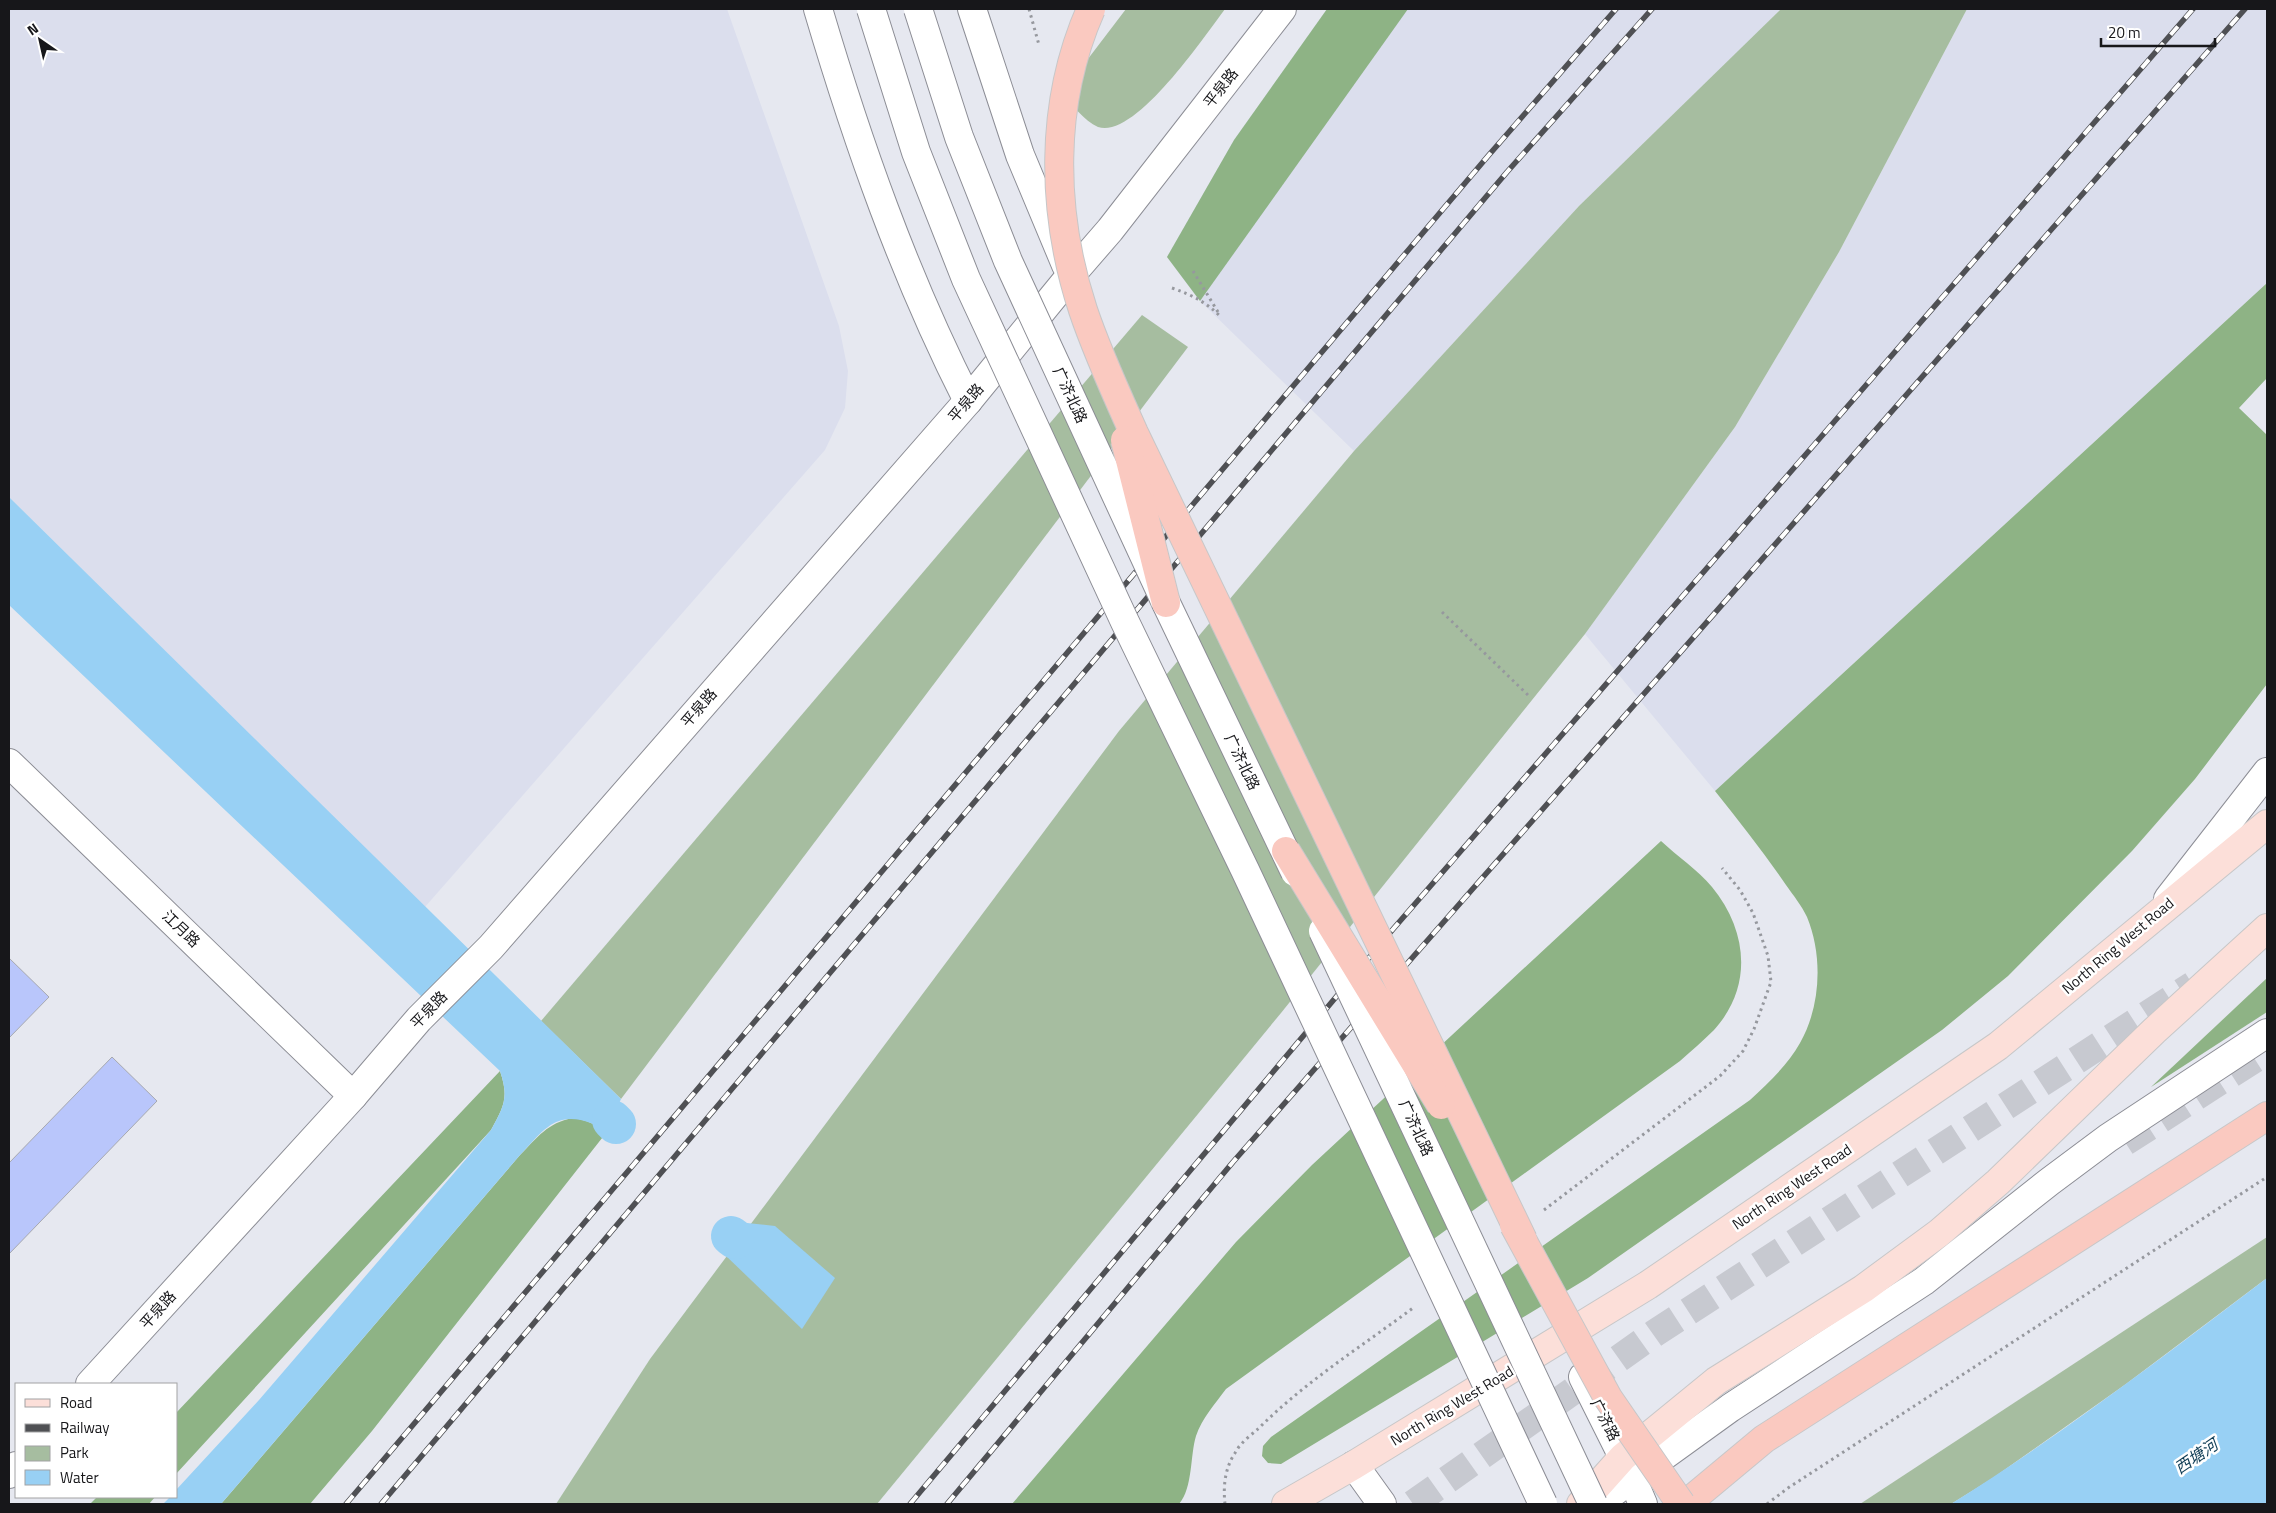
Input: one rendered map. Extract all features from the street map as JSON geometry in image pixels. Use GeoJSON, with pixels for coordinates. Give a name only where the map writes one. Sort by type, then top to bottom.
{"type":"FeatureCollection","features":[{"type":"Feature","properties":{"kind":"highway"},"geometry":{"type":"LineString","coordinates":[[1091,9],[1073,57],[1062,108],[1059,178],[1061,208],[1071,265],[1083,311],[1109,375],[1165,497],[1523,1240],[1608,1398],[1681,1504]]}},
{"type":"Feature","properties":{"kind":"highway"},"geometry":{"type":"LineString","coordinates":[[1109,375],[1166,604]]}},
{"type":"Feature","properties":{"kind":"highway"},"geometry":{"type":"LineString","coordinates":[[1286,851],[1523,1240]]}},
{"type":"Feature","properties":{"kind":"highway"},"geometry":{"type":"LineString","coordinates":[[1686,1504],[1764,1439],[2267,1116]]}},
{"type":"Feature","properties":{"kind":"main road"},"geometry":{"type":"LineString","coordinates":[[818,9],[850,116],[882,207],[919,299],[968,401]]}},
{"type":"Feature","properties":{"kind":"main road"},"geometry":{"type":"LineString","coordinates":[[871,9],[916,152],[966,279],[1125,622],[1245,870],[1543,1504]]}},
{"type":"Feature","properties":{"kind":"main road","name":"广济北路"},"geometry":{"type":"LineString","coordinates":[[918,9],[959,137],[1008,261],[1166,604],[1286,851],[1593,1504]]}},
{"type":"Feature","properties":{"kind":"main road"},"geometry":{"type":"LineString","coordinates":[[972,9],[1020,155],[1070,276]]}},
{"type":"Feature","properties":{"kind":"main road","name":"平泉路"},"geometry":{"type":"LineString","coordinates":[[91,1383],[353,1096],[419,1019],[491,947],[968,401],[1110,230],[1282,9]]}},
{"type":"Feature","properties":{"kind":"main road","name":"江月路"},"geometry":{"type":"LineString","coordinates":[[9,763],[353,1096]]}},
{"type":"Feature","properties":{"kind":"main road"},"geometry":{"type":"LineString","coordinates":[[2157,913],[2267,772]]}},
{"type":"Feature","properties":{"kind":"main road","name":"North Ring West Road"},"geometry":{"type":"LineString","coordinates":[[1286,1504],[1354,1465],[1648,1285],[1998,1046],[2267,824]]}},
{"type":"Feature","properties":{"kind":"main road"},"geometry":{"type":"LineString","coordinates":[[1597,1504],[1627,1468],[1716,1381],[1863,1288],[1939,1233],[1998,1182],[2154,1031],[2267,928]]}},
{"type":"Feature","properties":{"kind":"main road"},"geometry":{"type":"LineString","coordinates":[[1581,1504],[1627,1468],[1730,1408],[1924,1281],[2108,1138],[2267,1033]]}},
{"type":"Feature","properties":{"kind":"main road","name":"广济路"},"geometry":{"type":"LineString","coordinates":[[1563,1338],[1643,1504]]}},
{"type":"Feature","properties":{"kind":"main road"},"geometry":{"type":"LineString","coordinates":[[1354,1465],[1382,1504]]}},
{"type":"Feature","properties":{"kind":"path"},"geometry":{"type":"LineString","coordinates":[[1029,9],[1039,46]]}},
{"type":"Feature","properties":{"kind":"path"},"geometry":{"type":"LineString","coordinates":[[1172,288],[1196,297],[1208,304],[1221,317],[1193,271]]}},
{"type":"Feature","properties":{"kind":"path"},"geometry":{"type":"LineString","coordinates":[[1442,612],[1529,696]]}},
{"type":"Feature","properties":{"kind":"path"},"geometry":{"type":"LineString","coordinates":[[1767,1504],[1788,1488],[2267,1177]]}},
{"type":"Feature","properties":{"kind":"shaded area"},"geometry":{"type":"Polygon","coordinates":[[[9,9],[727,9],[839,326],[848,371],[845,408],[825,450],[425,907],[9,497],[9,9]]]}},
{"type":"Feature","properties":{"kind":"shaded area"},"geometry":{"type":"Polygon","coordinates":[[[1327,9],[1781,9],[1579,206],[1354,451],[1200,301],[1167,257],[1234,140],[1327,9]]]}},
{"type":"Feature","properties":{"kind":"shaded area"},"geometry":{"type":"Polygon","coordinates":[[[1967,9],[2267,9],[2267,283],[1715,791],[1585,634],[1735,427],[1839,252],[1967,9]]]}},
{"type":"Feature","properties":{"kind":"green space"},"geometry":{"type":"Polygon","coordinates":[[[1126,9],[1225,9],[1186,61],[1149,102],[1131,118],[1113,127],[1098,127],[1083,117],[1062,93],[1126,9]]]}},
{"type":"Feature","properties":{"kind":"green space"},"geometry":{"type":"Polygon","coordinates":[[[1327,9],[1408,9],[1200,301],[1167,257],[1234,140],[1327,9]]]}},
{"type":"Feature","properties":{"kind":"green space"},"geometry":{"type":"Polygon","coordinates":[[[1781,9],[1967,9],[1839,252],[1735,427],[1585,634],[1281,1013],[877,1504],[556,1504],[650,1359],[1119,731],[1354,451],[1579,206],[1781,9]]]}},
{"type":"Feature","properties":{"kind":"green space"},"geometry":{"type":"Polygon","coordinates":[[[2267,283],[2267,378],[2239,408],[2267,435],[2267,684],[2195,779],[2132,851],[2008,976],[1942,1030],[1588,1278],[1281,1464],[1268,1463],[1262,1456],[1263,1446],[1271,1437],[1750,1100],[1784,1066],[1807,1029],[1816,997],[1817,964],[1812,932],[1803,909],[1715,791],[2267,283]]]}},
{"type":"Feature","properties":{"kind":"green space"},"geometry":{"type":"Polygon","coordinates":[[[1142,315],[1188,347],[621,1099],[541,1021],[1142,315]]]}},
{"type":"Feature","properties":{"kind":"green space"},"geometry":{"type":"Polygon","coordinates":[[[1661,841],[1712,887],[1724,904],[1739,940],[1740,977],[1735,996],[1727,1013],[1714,1030],[1680,1061],[1226,1389],[1209,1411],[1196,1436],[1187,1489],[1179,1504],[1012,1504],[1236,1242],[1312,1165],[1661,841]]]}},
{"type":"Feature","properties":{"kind":"green space"},"geometry":{"type":"Polygon","coordinates":[[[2267,978],[2267,1012],[2151,1087],[2267,978]]]}},
{"type":"Feature","properties":{"kind":"green space"},"geometry":{"type":"Polygon","coordinates":[[[500,1071],[505,1095],[504,1102],[491,1130],[178,1472],[178,1411],[500,1071]]]}},
{"type":"Feature","properties":{"kind":"green space"},"geometry":{"type":"Polygon","coordinates":[[[573,1118],[591,1123],[606,1133],[372,1431],[310,1504],[221,1504],[520,1155],[550,1127],[556,1123],[573,1118]]]}},
{"type":"Feature","properties":{"kind":"green space"},"geometry":{"type":"Polygon","coordinates":[[[2267,1237],[2267,1278],[2126,1384],[1993,1478],[1951,1504],[1860,1504],[2267,1237]]]}},
{"type":"Feature","properties":{"kind":"green space"},"geometry":{"type":"Polygon","coordinates":[[[96,1498],[154,1498],[149,1504],[90,1504],[96,1498]]]}},
{"type":"Feature","properties":{"kind":"water"},"geometry":{"type":"Polygon","coordinates":[[[9,497],[621,1099],[606,1133],[586,1121],[570,1119],[555,1123],[537,1137],[221,1504],[163,1504],[169,1498],[178,1498],[178,1488],[259,1400],[491,1130],[504,1102],[503,1080],[500,1071],[9,605],[9,497]]]}},
{"type":"Feature","properties":{"kind":"water"},"geometry":{"type":"Polygon","coordinates":[[[747,1223],[775,1226],[835,1278],[802,1329],[724,1254],[747,1223]]]}},
{"type":"Feature","properties":{"kind":"water","name":"西塘河"},"geometry":{"type":"Polygon","coordinates":[[[2267,1278],[2267,1504],[1951,1504],[2072,1423],[2267,1278]]]}},
{"type":"Feature","properties":{"kind":"building"},"geometry":{"type":"Polygon","coordinates":[[[9,958],[49,997],[9,1038],[9,958]]]}},
{"type":"Feature","properties":{"kind":"building"},"geometry":{"type":"Polygon","coordinates":[[[112,1057],[157,1101],[9,1254],[9,1163],[112,1057]]]}},
{"type":"Feature","properties":{"kind":"waterway"},"geometry":{"type":"LineString","coordinates":[[612,1120],[616,1124]]}},
{"type":"Feature","properties":{"kind":"waterway"},"geometry":{"type":"LineString","coordinates":[[731,1236],[735,1239]]}},
{"type":"Feature","properties":{"kind":"tunnel"},"geometry":{"type":"LineString","coordinates":[[1413,1504],[1655,1333],[2193,985]]}},
{"type":"Feature","properties":{"kind":"tunnel"},"geometry":{"type":"LineString","coordinates":[[2125,1142],[2267,1051]]}},
{"type":"Feature","properties":{"kind":"railway"},"geometry":{"type":"LineString","coordinates":[[346,1504],[1488,156],[1616,9]]}},
{"type":"Feature","properties":{"kind":"railway"},"geometry":{"type":"LineString","coordinates":[[381,1504],[1507,172],[1652,9]]}},
{"type":"Feature","properties":{"kind":"railway"},"geometry":{"type":"LineString","coordinates":[[910,1504],[1394,928],[2193,9]]}},
{"type":"Feature","properties":{"kind":"railway"},"geometry":{"type":"LineString","coordinates":[[947,1504],[1233,1162],[2245,9]]}}]}
